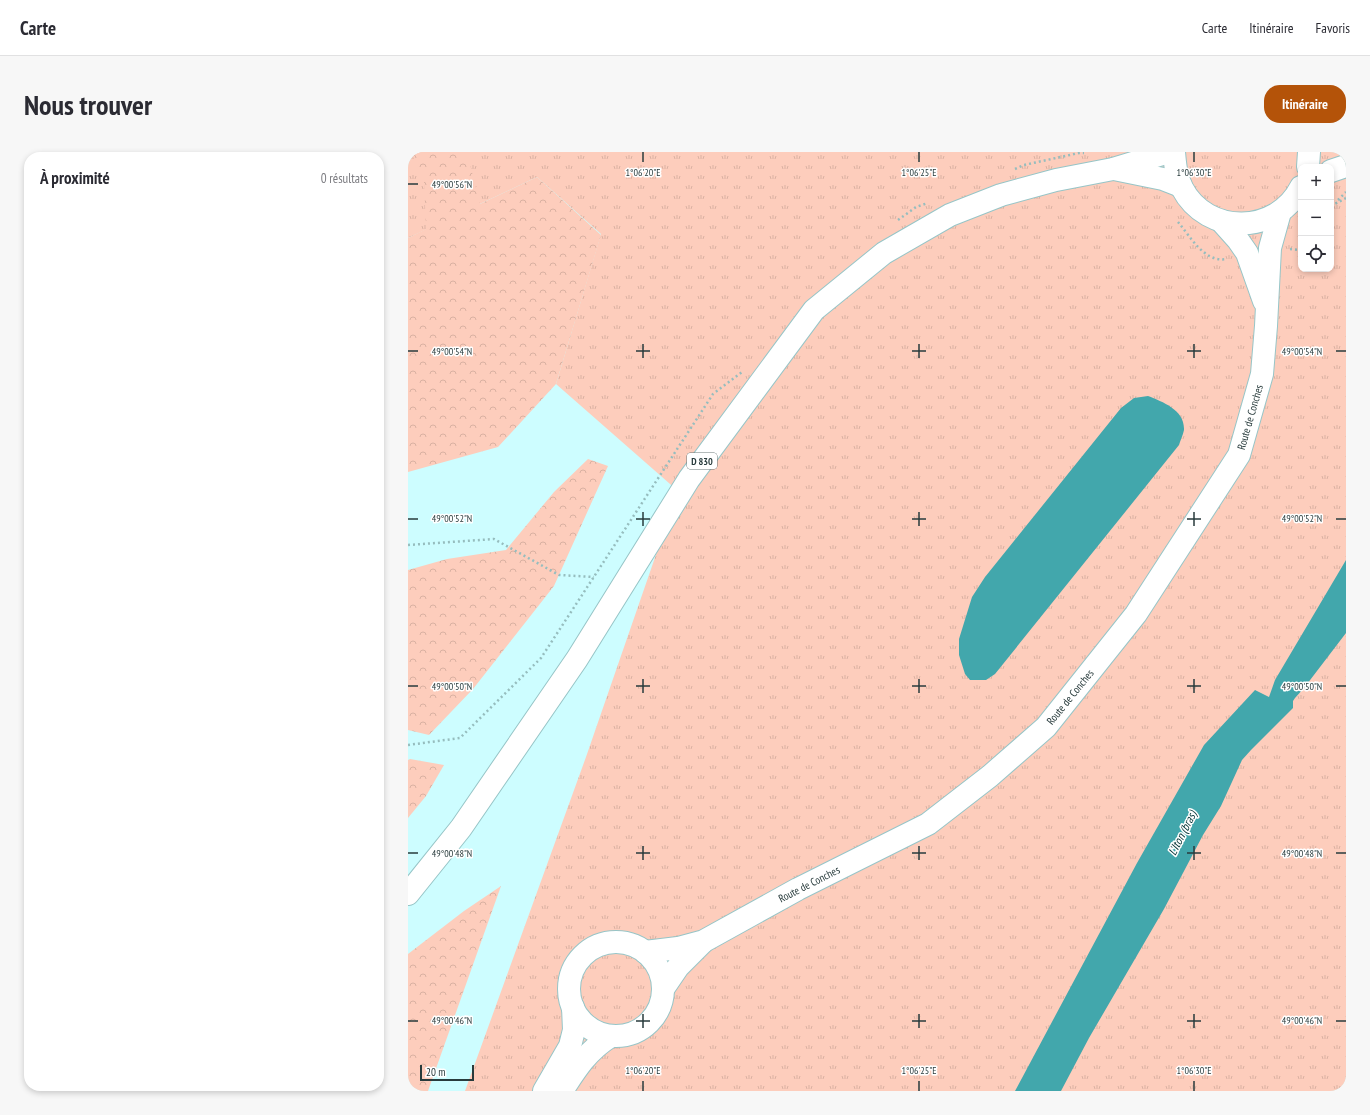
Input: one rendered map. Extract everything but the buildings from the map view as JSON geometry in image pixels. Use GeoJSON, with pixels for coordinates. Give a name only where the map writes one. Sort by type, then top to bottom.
{"type":"FeatureCollection","features":[{"type":"Feature","properties":{"kind":"main road","name":"D 830"},"geometry":{"type":"LineString","coordinates":[[408,894],[461,828],[577,659],[689,480],[814,310],[884,253],[950,215],[1001,195],[1056,180],[1113,169],[1168,152]]}},
{"type":"Feature","properties":{"kind":"main road"},"geometry":{"type":"LineString","coordinates":[[1174,152],[1176,172],[1181,186],[1191,201],[1203,212],[1221,221],[1241,224],[1260,222],[1280,212],[1296,197],[1298,193]]}},
{"type":"Feature","properties":{"kind":"main road"},"geometry":{"type":"LineString","coordinates":[[1308,164],[1309,152]]}},
{"type":"Feature","properties":{"kind":"main road"},"geometry":{"type":"LineString","coordinates":[[1334,170],[1346,166]]}},
{"type":"Feature","properties":{"kind":"main road","name":"D 830"},"geometry":{"type":"LineString","coordinates":[[1113,169],[1163,179],[1181,186]]}},
{"type":"Feature","properties":{"kind":"main road","name":"Route de Conches"},"geometry":{"type":"LineString","coordinates":[[645,952],[678,948],[704,941],[798,889],[928,824],[990,776],[1046,727],[1136,614],[1239,455],[1262,374],[1270,248],[1280,212]]}},
{"type":"Feature","properties":{"kind":"main road","name":"Route de Conches"},"geometry":{"type":"LineString","coordinates":[[1221,221],[1238,240],[1247,253],[1267,311]]}},
{"type":"Feature","properties":{"kind":"main road","name":"Route de Conches"},"geometry":{"type":"LineString","coordinates":[[663,989],[678,967],[704,941]]}},
{"type":"Feature","properties":{"kind":"main road"},"geometry":{"type":"LineString","coordinates":[[544,1091],[570,1046],[574,1030],[573,1007],[569,992],[571,977],[577,963],[588,952],[601,945],[616,942],[631,945],[645,952],[652,959],[662,978],[662,1002],[657,1013],[649,1023],[627,1035],[611,1036],[595,1031],[582,1021],[573,1007]]}},
{"type":"Feature","properties":{"kind":"main road"},"geometry":{"type":"LineString","coordinates":[[562,1091],[577,1067],[600,1043],[611,1036]]}},
{"type":"Feature","properties":{"kind":"path"},"geometry":{"type":"LineString","coordinates":[[1337,202],[1346,192]]}},
{"type":"Feature","properties":{"kind":"path"},"geometry":{"type":"LineString","coordinates":[[1334,204],[1346,198]]}},
{"type":"Feature","properties":{"kind":"path"},"geometry":{"type":"LineString","coordinates":[[408,545],[494,539],[559,575],[594,577]]}},
{"type":"Feature","properties":{"kind":"green space"},"geometry":{"type":"Polygon","coordinates":[[[408,152],[1346,152],[1346,1091],[465,1091],[586,757],[678,491],[556,384],[601,234],[537,177],[408,238],[408,152]]]}},
{"type":"Feature","properties":{"kind":"green space"},"geometry":{"type":"Polygon","coordinates":[[[411,152],[467,152],[480,204],[537,177],[601,235],[556,384],[498,447],[408,472],[408,238],[426,229],[424,180],[411,152]]]}},
{"type":"Feature","properties":{"kind":"green space"},"geometry":{"type":"Polygon","coordinates":[[[588,459],[608,466],[554,586],[473,689],[429,735],[408,730],[408,570],[447,559],[506,550],[554,492],[588,459]]]}},
{"type":"Feature","properties":{"kind":"green space"},"geometry":{"type":"Polygon","coordinates":[[[410,759],[444,765],[426,796],[408,818],[408,760],[410,759]]]}},
{"type":"Feature","properties":{"kind":"green space"},"geometry":{"type":"Polygon","coordinates":[[[501,886],[428,1091],[408,1091],[408,954],[464,911],[501,886]]]}},
{"type":"Feature","properties":{"kind":"water"},"geometry":{"type":"Polygon","coordinates":[[[1148,396],[1166,404],[1181,417],[1184,430],[1179,445],[995,674],[986,680],[970,680],[965,674],[959,655],[959,639],[972,597],[985,577],[1121,408],[1134,398],[1148,396]]]}},
{"type":"Feature","properties":{"kind":"water","name":"L'Iton (bras)"},"geometry":{"type":"Polygon","coordinates":[[[1346,560],[1346,633],[1295,698],[1293,701],[1293,708],[1242,760],[1221,806],[1203,835],[1164,909],[1089,1038],[1061,1091],[1015,1091],[1137,863],[1204,745],[1255,690],[1269,697],[1275,680],[1346,560]]]}}]}
